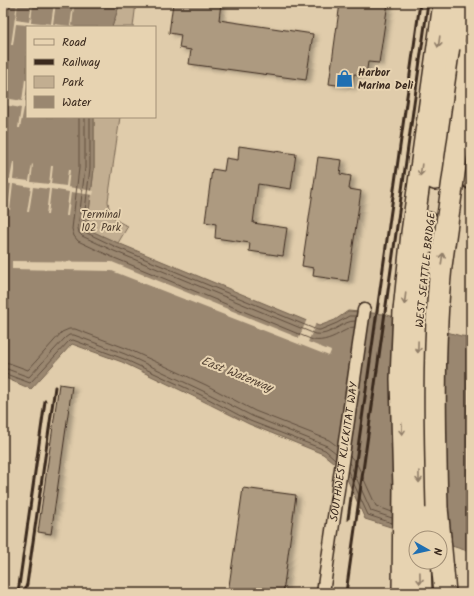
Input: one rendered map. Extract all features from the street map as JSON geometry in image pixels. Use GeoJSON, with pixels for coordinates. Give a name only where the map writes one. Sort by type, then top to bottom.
{"type":"FeatureCollection","features":[{"type":"Feature","properties":{"kind":"highway"},"geometry":{"type":"LineString","coordinates":[[404,593],[404,497],[401,379],[404,310],[412,233],[444,3]]}},
{"type":"Feature","properties":{"kind":"highway","name":"WEST SEATTLE BRIDGE"},"geometry":{"type":"LineString","coordinates":[[420,530],[418,423],[419,319],[426,237],[460,3]]}},
{"type":"Feature","properties":{"kind":"highway","name":"WEST SEATTLE BRIDGE"},"geometry":{"type":"LineString","coordinates":[[438,530],[435,436],[435,367],[438,302],[442,258],[471,51]]}},
{"type":"Feature","properties":{"kind":"highway"},"geometry":{"type":"LineString","coordinates":[[420,570],[420,593]]}},
{"type":"Feature","properties":{"kind":"highway"},"geometry":{"type":"LineString","coordinates":[[438,570],[439,593]]}},
{"type":"Feature","properties":{"kind":"highway","name":"WEST SEATTLE BRIDGE"},"geometry":{"type":"LineString","coordinates":[[442,570],[445,593]]}},
{"type":"Feature","properties":{"kind":"street"},"geometry":{"type":"LineString","coordinates":[[463,3],[452,87],[451,118],[456,139],[471,182]]}},
{"type":"Feature","properties":{"kind":"street","name":"SOUTHWEST KLICKITAT WAY"},"geometry":{"type":"LineString","coordinates":[[323,593],[364,310]]}},
{"type":"Feature","properties":{"kind":"green space"},"geometry":{"type":"Polygon","coordinates":[[[120,3],[136,3],[133,26],[112,26],[120,3]]]}},
{"type":"Feature","properties":{"kind":"green space","name":"Terminal 102 Park"},"geometry":{"type":"Polygon","coordinates":[[[94,118],[120,118],[108,201],[111,214],[116,220],[128,226],[118,243],[87,229],[94,169],[94,118]]]}},
{"type":"Feature","properties":{"kind":"water","name":"East Waterway"},"geometry":{"type":"Polygon","coordinates":[[[3,3],[120,3],[112,26],[26,26],[26,118],[94,118],[94,169],[87,229],[319,326],[335,320],[348,311],[384,314],[461,336],[471,337],[471,552],[448,545],[448,530],[408,530],[408,532],[365,519],[343,470],[323,454],[249,424],[122,362],[72,344],[31,389],[3,377],[3,3]]]}},
{"type":"Feature","properties":{"kind":"pier"},"geometry":{"type":"Polygon","coordinates":[[[17,3],[16,20],[29,22],[33,3],[31,22],[51,24],[54,3],[56,3],[53,24],[70,26],[28,26],[16,24],[13,45],[11,45],[17,3]]]}},
{"type":"Feature","properties":{"kind":"pier"},"geometry":{"type":"Polygon","coordinates":[[[73,5],[72,26],[70,26],[73,5]]]}},
{"type":"Feature","properties":{"kind":"pier"},"geometry":{"type":"Polygon","coordinates":[[[6,76],[8,77],[5,98],[22,101],[26,79],[26,108],[24,108],[20,128],[18,128],[21,108],[4,105],[3,109],[3,93],[6,76]]]}},
{"type":"Feature","properties":{"kind":"pier"},"geometry":{"type":"Polygon","coordinates":[[[13,162],[15,162],[13,179],[29,181],[32,164],[31,182],[49,184],[51,166],[53,166],[51,184],[66,186],[68,170],[70,170],[68,187],[94,191],[93,195],[71,192],[68,216],[66,216],[69,192],[51,189],[48,215],[46,215],[49,189],[33,187],[29,212],[27,212],[31,187],[13,184],[10,210],[8,209],[11,184],[3,183],[3,178],[10,179],[13,162]]]}},
{"type":"Feature","properties":{"kind":"pier"},"geometry":{"type":"Polygon","coordinates":[[[12,261],[112,262],[299,338],[307,319],[316,323],[308,342],[331,351],[329,356],[112,271],[12,269],[12,261]]]}},
{"type":"Feature","properties":{"kind":"building"},"geometry":{"type":"Polygon","coordinates":[[[173,3],[221,3],[219,20],[313,34],[306,80],[189,64],[191,50],[179,48],[181,35],[169,33],[173,3]]]}},
{"type":"Feature","properties":{"kind":"building"},"geometry":{"type":"Polygon","coordinates":[[[340,3],[388,3],[379,63],[368,62],[366,75],[354,74],[352,87],[329,84],[340,3]]]}},
{"type":"Feature","properties":{"kind":"building"},"geometry":{"type":"Polygon","coordinates":[[[239,146],[296,154],[291,189],[258,184],[253,223],[287,228],[283,256],[249,251],[250,243],[215,238],[216,224],[205,222],[212,169],[224,171],[226,158],[238,160],[239,146]]]}},
{"type":"Feature","properties":{"kind":"building"},"geometry":{"type":"Polygon","coordinates":[[[318,157],[342,160],[340,174],[351,176],[349,189],[361,191],[348,281],[313,276],[314,268],[302,266],[318,157]]]}},
{"type":"Feature","properties":{"kind":"building"},"geometry":{"type":"Polygon","coordinates":[[[59,384],[72,386],[51,534],[38,532],[59,384]]]}},
{"type":"Feature","properties":{"kind":"building"},"geometry":{"type":"Polygon","coordinates":[[[243,488],[296,495],[283,593],[228,593],[243,488]]]}},
{"type":"Feature","properties":{"kind":"railway"},"geometry":{"type":"LineString","coordinates":[[348,519],[420,3]]}},
{"type":"Feature","properties":{"kind":"railway"},"geometry":{"type":"LineString","coordinates":[[346,593],[428,3]]}},
{"type":"Feature","properties":{"kind":"railway"},"geometry":{"type":"LineString","coordinates":[[24,593],[27,584],[55,387]]}},
{"type":"Feature","properties":{"kind":"railway"},"geometry":{"type":"LineString","coordinates":[[18,593],[45,401]]}},
{"type":"Feature","properties":{"kind":"place","name":"Harbor Marina Deli"},"geometry":{"type":"Point","coordinates":[345,78]}}]}
